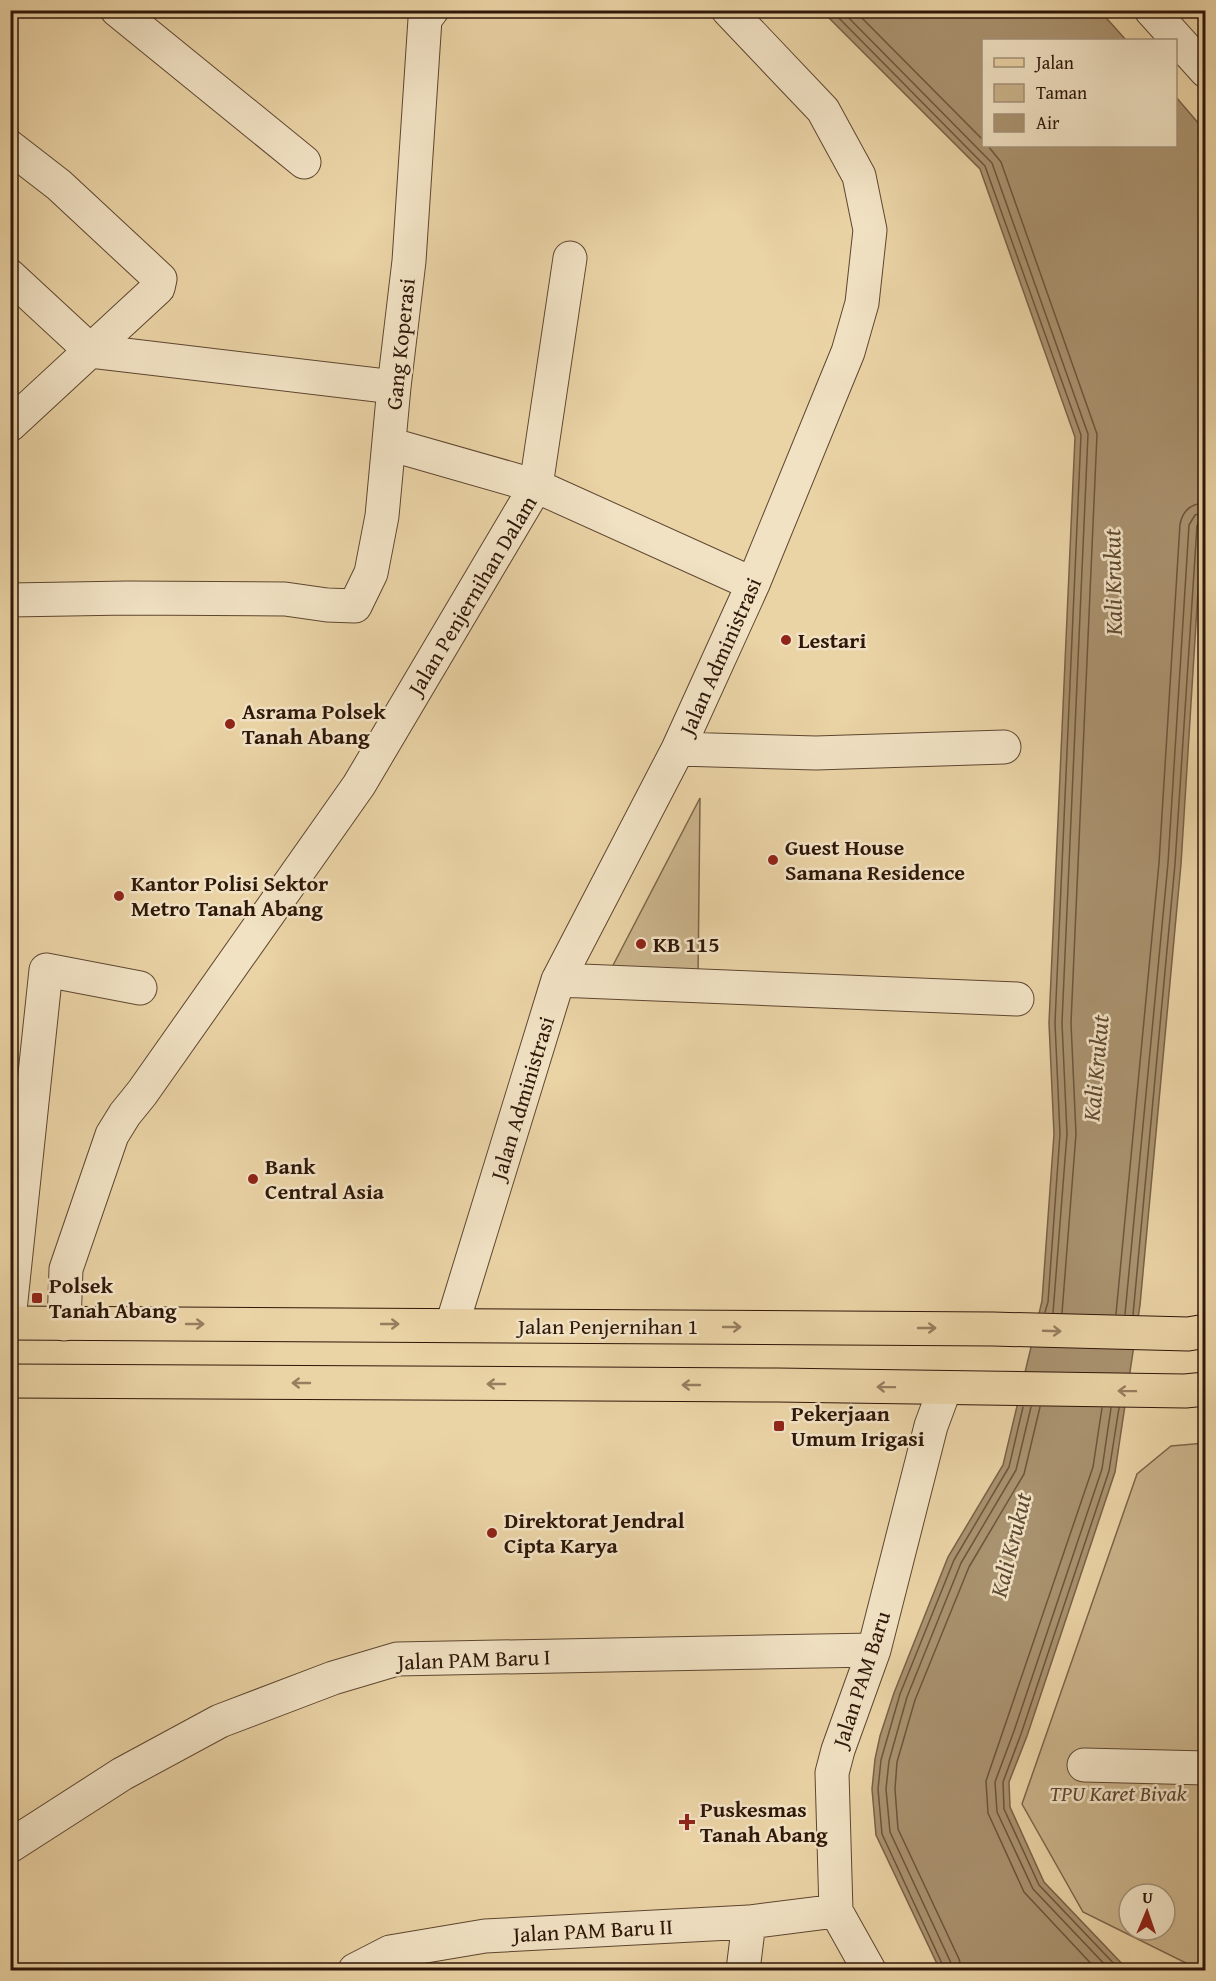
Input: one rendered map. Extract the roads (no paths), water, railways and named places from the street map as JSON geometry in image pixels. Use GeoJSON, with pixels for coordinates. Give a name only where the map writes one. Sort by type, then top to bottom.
{"type":"FeatureCollection","features":[{"type":"Feature","properties":{"kind":"main road","name":"Jalan Penjernihan 1"},"geometry":{"type":"LineString","coordinates":[[10,1323],[453,1324],[1197,1333]]}},
{"type":"Feature","properties":{"kind":"main road"},"geometry":{"type":"LineString","coordinates":[[10,1381],[1195,1390]]}},
{"type":"Feature","properties":{"kind":"street"},"geometry":{"type":"LineString","coordinates":[[117,10],[304,162]]}},
{"type":"Feature","properties":{"kind":"street","name":"Jalan Administrasi"},"geometry":{"type":"LineString","coordinates":[[453,1324],[558,980],[678,749],[753,584],[848,352],[862,303],[870,230],[859,176],[824,110],[728,10]]}},
{"type":"Feature","properties":{"kind":"street"},"geometry":{"type":"LineString","coordinates":[[1151,10],[1206,71]]}},
{"type":"Feature","properties":{"kind":"street","name":"Gang Koperasi"},"geometry":{"type":"LineString","coordinates":[[10,600],[285,599],[355,606],[371,573],[382,516],[409,261],[421,13]]}},
{"type":"Feature","properties":{"kind":"street"},"geometry":{"type":"LineString","coordinates":[[10,147],[59,185],[160,279],[158,288],[10,425]]}},
{"type":"Feature","properties":{"kind":"street","name":"Jalan Penjernihan Dalam"},"geometry":{"type":"LineString","coordinates":[[64,1324],[66,1269],[112,1136],[125,1114],[359,785],[383,717],[536,486],[570,258]]}},
{"type":"Feature","properties":{"kind":"street"},"geometry":{"type":"LineString","coordinates":[[10,276],[90,351],[394,387]]}},
{"type":"Feature","properties":{"kind":"street"},"geometry":{"type":"LineString","coordinates":[[389,444],[536,486]]}},
{"type":"Feature","properties":{"kind":"street","name":"Jalan Penjernihan Dalam"},"geometry":{"type":"LineString","coordinates":[[536,486],[753,584]]}},
{"type":"Feature","properties":{"kind":"street"},"geometry":{"type":"LineString","coordinates":[[678,749],[816,753],[1004,747]]}},
{"type":"Feature","properties":{"kind":"street"},"geometry":{"type":"LineString","coordinates":[[10,1310],[46,970],[140,988]]}},
{"type":"Feature","properties":{"kind":"street"},"geometry":{"type":"LineString","coordinates":[[558,980],[1017,999]]}},
{"type":"Feature","properties":{"kind":"street","name":"Jalan PAM Baru"},"geometry":{"type":"LineString","coordinates":[[869,1971],[837,1911],[832,1773],[874,1650],[931,1426],[945,1388]]}},
{"type":"Feature","properties":{"kind":"street","name":"Jalan PAM Baru I"},"geometry":{"type":"LineString","coordinates":[[10,1846],[122,1774],[220,1721],[333,1678],[397,1659],[874,1650]]}},
{"type":"Feature","properties":{"kind":"street"},"geometry":{"type":"LineString","coordinates":[[1084,1765],[1206,1768]]}},
{"type":"Feature","properties":{"kind":"street","name":"Jalan PAM Baru II"},"geometry":{"type":"LineString","coordinates":[[355,1971],[390,1952],[485,1936],[749,1922],[837,1911]]}},
{"type":"Feature","properties":{"kind":"street"},"geometry":{"type":"LineString","coordinates":[[743,1971],[749,1922]]}},
{"type":"Feature","properties":{"kind":"water","name":"Kali Krukut"},"geometry":{"type":"Polygon","coordinates":[[[822,11],[1100,11],[1125,39],[982,39],[982,147],[1177,147],[1177,98],[1205,131],[1205,479],[1181,864],[1140,1305],[1115,1472],[1027,1736],[1009,1782],[1010,1807],[1044,1882],[1128,1970],[940,1970],[876,1835],[872,1789],[880,1736],[894,1693],[948,1557],[1003,1465],[1042,1301],[1054,1134],[1049,1023],[1075,437],[980,169],[822,11]]]}},
{"type":"Feature","properties":{"kind":"place","name":"Lestari"},"geometry":{"type":"Point","coordinates":[786,640]}},
{"type":"Feature","properties":{"kind":"place","name":"Asrama Polsek Tanah Abang"},"geometry":{"type":"Point","coordinates":[230,724]}},
{"type":"Feature","properties":{"kind":"place","name":"Guest House Samana Residence"},"geometry":{"type":"Point","coordinates":[773,860]}},
{"type":"Feature","properties":{"kind":"place","name":"Kantor Polisi Sektor Metro Tanah Abang"},"geometry":{"type":"Point","coordinates":[119,896]}},
{"type":"Feature","properties":{"kind":"place","name":"KB 115"},"geometry":{"type":"Point","coordinates":[641,944]}},
{"type":"Feature","properties":{"kind":"place","name":"Bank Central Asia"},"geometry":{"type":"Point","coordinates":[253,1179]}},
{"type":"Feature","properties":{"kind":"place","name":"Polsek Tanah Abang"},"geometry":{"type":"Point","coordinates":[37,1298]}},
{"type":"Feature","properties":{"kind":"place","name":"Pekerjaan Umum Irigasi"},"geometry":{"type":"Point","coordinates":[779,1426]}},
{"type":"Feature","properties":{"kind":"place","name":"Direktorat Jendral Cipta Karya"},"geometry":{"type":"Point","coordinates":[492,1533]}},
{"type":"Feature","properties":{"kind":"place","name":"Puskesmas Tanah Abang"},"geometry":{"type":"Point","coordinates":[687,1822]}},
{"type":"Feature","properties":{"kind":"park label","name":"TPU Karet Bivak"},"geometry":{"type":"Point","coordinates":[1118,1793]}}]}
